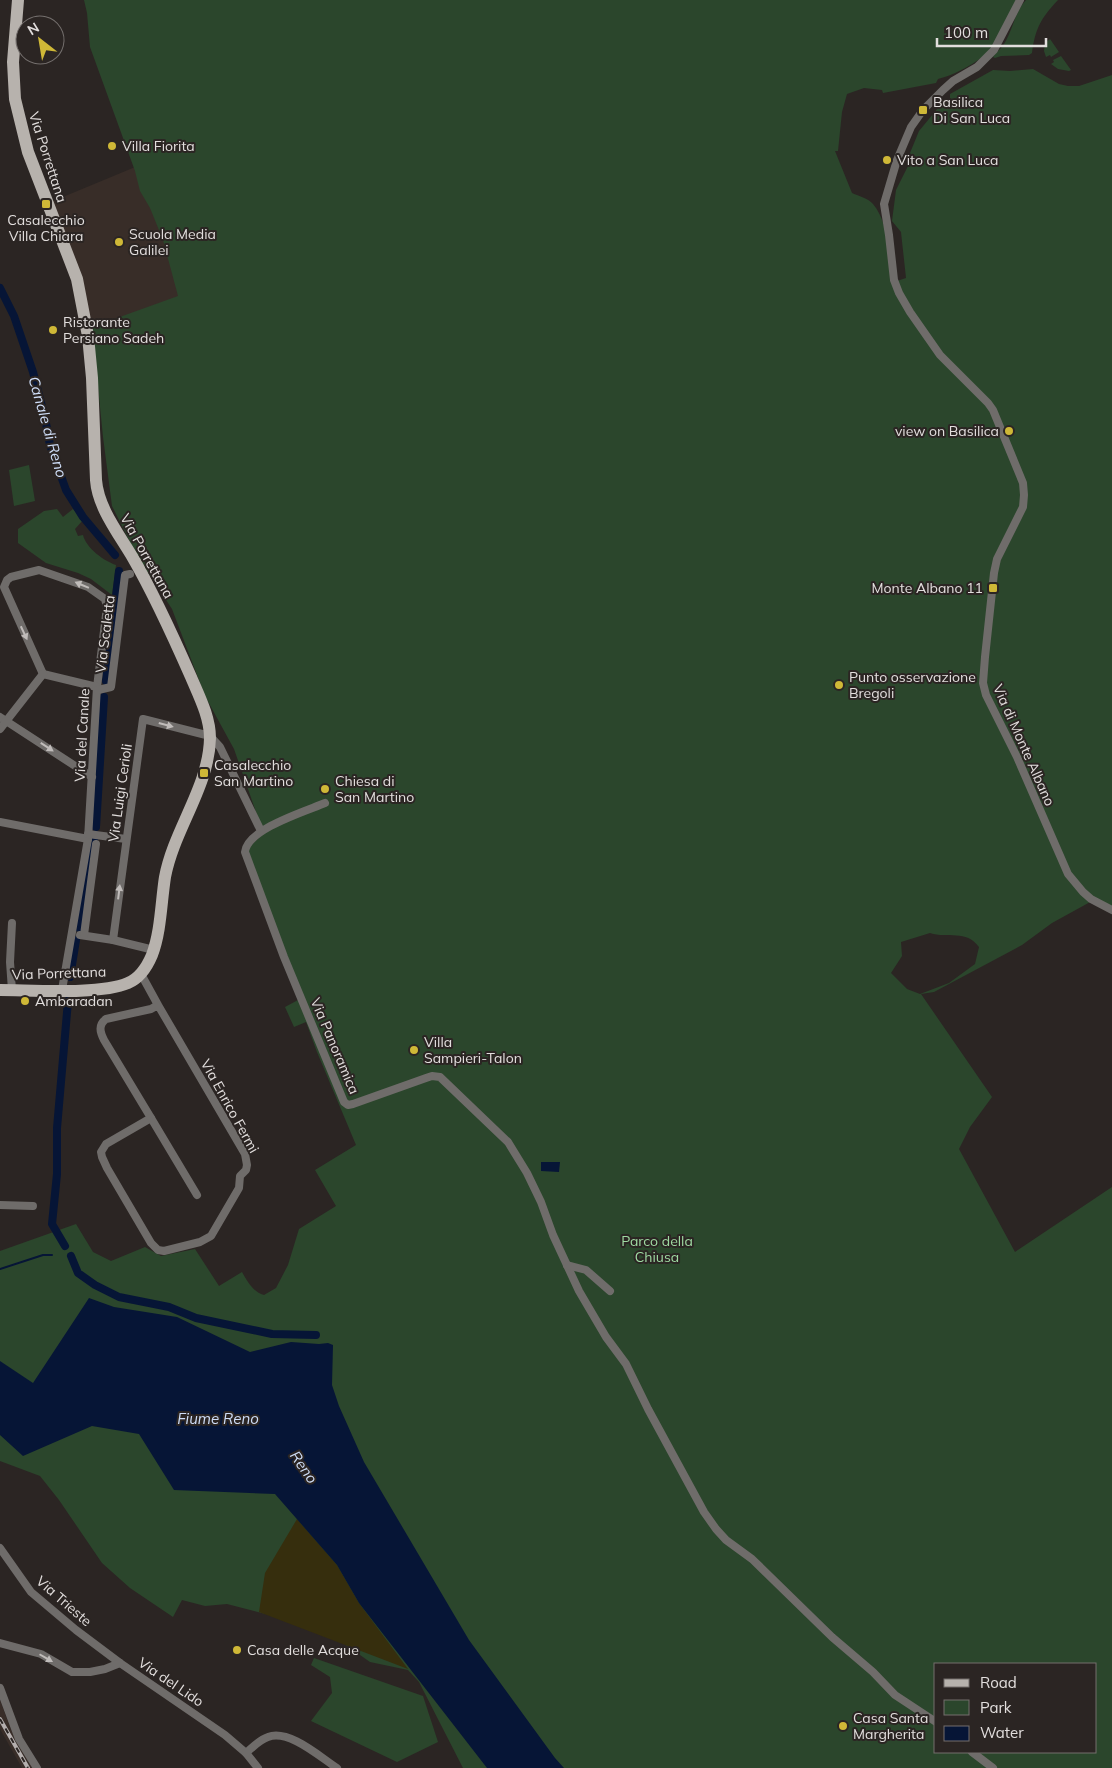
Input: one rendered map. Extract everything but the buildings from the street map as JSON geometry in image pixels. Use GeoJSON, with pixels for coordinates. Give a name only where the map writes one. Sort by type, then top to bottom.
{"type":"FeatureCollection","features":[{"type":"Feature","properties":{"kind":"main road","name":"Via Porrettana"},"geometry":{"type":"LineString","coordinates":[[6,990],[62,990],[114,987],[128,983],[141,974],[154,950],[169,863],[204,773],[208,758],[210,736],[203,706],[162,612],[143,574],[110,520],[98,493],[88,336],[77,279],[28,152],[15,100],[13,62],[18,0]]}},
{"type":"Feature","properties":{"kind":"street","name":"Via di Monte Albano"},"geometry":{"type":"LineString","coordinates":[[1020,1],[994,50],[977,66],[953,82],[923,110],[911,127],[889,182],[884,204],[894,280],[910,312],[948,365],[984,397],[993,410],[1022,479],[1023,507],[997,559],[994,573],[983,683],[986,695],[1018,758],[1068,874],[1091,899],[1112,910]]}},
{"type":"Feature","properties":{"kind":"street","name":"Via del Canale"},"geometry":{"type":"LineString","coordinates":[[43,674],[5,591],[5,584],[11,577],[39,570],[88,587],[104,599],[107,607],[97,688],[88,836],[73,934],[62,990]]}},
{"type":"Feature","properties":{"kind":"street","name":"Via Scaletta"},"geometry":{"type":"LineString","coordinates":[[97,688],[111,688],[125,575],[130,574]]}},
{"type":"Feature","properties":{"kind":"street"},"geometry":{"type":"LineString","coordinates":[[0,729],[3,719],[43,674],[97,688]]}},
{"type":"Feature","properties":{"kind":"street"},"geometry":{"type":"LineString","coordinates":[[3,719],[92,777]]}},
{"type":"Feature","properties":{"kind":"street","name":"Via Luigi Cerioli"},"geometry":{"type":"LineString","coordinates":[[112,940],[143,719],[210,736]]}},
{"type":"Feature","properties":{"kind":"street"},"geometry":{"type":"LineString","coordinates":[[210,736],[224,754],[261,831],[325,803]]}},
{"type":"Feature","properties":{"kind":"street"},"geometry":{"type":"LineString","coordinates":[[0,822],[88,836],[126,839]]}},
{"type":"Feature","properties":{"kind":"street","name":"Via Panoramica"},"geometry":{"type":"LineString","coordinates":[[261,831],[245,846],[245,855],[284,957],[344,1102],[348,1105],[353,1104],[432,1076],[440,1077],[508,1142],[527,1173],[541,1202],[553,1235],[579,1291],[606,1337],[626,1364],[656,1424],[704,1512],[716,1529],[726,1540],[752,1560],[832,1637],[873,1672],[895,1695],[934,1721]]}},
{"type":"Feature","properties":{"kind":"street"},"geometry":{"type":"LineString","coordinates":[[84,935],[96,844]]}},
{"type":"Feature","properties":{"kind":"street"},"geometry":{"type":"LineString","coordinates":[[6,990],[12,923]]}},
{"type":"Feature","properties":{"kind":"street"},"geometry":{"type":"LineString","coordinates":[[73,934],[112,940],[154,950]]}},
{"type":"Feature","properties":{"kind":"street"},"geometry":{"type":"LineString","coordinates":[[141,974],[158,1005],[151,1009],[104,1021],[100,1028],[104,1040],[197,1195]]}},
{"type":"Feature","properties":{"kind":"street","name":"Via Enrico Fermi"},"geometry":{"type":"LineString","coordinates":[[151,1118],[106,1144],[101,1152],[102,1157],[154,1247],[164,1251],[200,1242],[211,1236],[239,1188],[240,1176],[246,1170],[247,1164],[245,1154],[158,1005]]}},
{"type":"Feature","properties":{"kind":"street"},"geometry":{"type":"LineString","coordinates":[[0,1205],[33,1206]]}},
{"type":"Feature","properties":{"kind":"street"},"geometry":{"type":"LineString","coordinates":[[567,1264],[586,1270],[610,1291]]}},
{"type":"Feature","properties":{"kind":"street","name":"Via Trieste"},"geometry":{"type":"LineString","coordinates":[[0,1548],[31,1592],[76,1630],[120,1663]]}},
{"type":"Feature","properties":{"kind":"street","name":"Via del Lido"},"geometry":{"type":"LineString","coordinates":[[0,1644],[41,1654],[72,1672],[104,1670],[120,1663],[200,1716],[225,1735],[258,1768]]}},
{"type":"Feature","properties":{"kind":"street"},"geometry":{"type":"LineString","coordinates":[[0,1688],[19,1739],[37,1768]]}},
{"type":"Feature","properties":{"kind":"street"},"geometry":{"type":"LineString","coordinates":[[246,1754],[260,1741],[269,1736],[282,1735],[299,1742],[337,1768]]}},
{"type":"Feature","properties":{"kind":"street"},"geometry":{"type":"LineString","coordinates":[[973,1753],[993,1768]]}},
{"type":"Feature","properties":{"kind":"shaded area","name":"Scuola Media Galilei"},"geometry":{"type":"Polygon","coordinates":[[[140,165],[215,323],[92,372],[77,279],[46,204],[140,165]]]}},
{"type":"Feature","properties":{"kind":"shaded area"},"geometry":{"type":"Polygon","coordinates":[[[0,1700],[11,1730],[33,1768],[22,1768],[0,1729],[0,1700]]]}},
{"type":"Feature","properties":{"kind":"green space","name":"Parco della Chiusa"},"geometry":{"type":"Polygon","coordinates":[[[84,0],[1016,0],[994,46],[968,66],[938,79],[936,83],[883,93],[882,90],[864,88],[847,94],[842,112],[838,151],[835,151],[852,193],[871,202],[878,211],[888,241],[894,282],[906,278],[901,232],[892,221],[896,190],[908,166],[910,153],[919,131],[938,108],[950,99],[950,94],[993,70],[1033,69],[1059,84],[1068,86],[1079,86],[1112,75],[1112,909],[1092,901],[1052,923],[1022,945],[934,992],[921,994],[992,1097],[970,1127],[959,1149],[1015,1252],[1112,1187],[1112,1768],[463,1768],[419,1682],[408,1670],[370,1662],[323,1629],[227,1604],[205,1606],[182,1600],[173,1617],[130,1588],[102,1563],[59,1500],[40,1476],[0,1461],[0,1251],[76,1224],[93,1252],[111,1261],[145,1247],[161,1256],[195,1249],[219,1286],[242,1272],[254,1289],[264,1295],[276,1288],[288,1265],[299,1229],[336,1206],[315,1170],[356,1145],[306,1022],[294,1027],[285,1007],[298,1000],[246,850],[263,832],[234,749],[205,696],[172,609],[137,556],[112,506],[92,327],[178,296],[163,240],[150,208],[140,191],[135,171],[90,47],[84,0]],[[930,933],[901,942],[902,956],[891,973],[907,989],[920,994],[949,983],[975,964],[979,947],[974,941],[963,936],[930,933]]]}},
{"type":"Feature","properties":{"kind":"green space"},"geometry":{"type":"Polygon","coordinates":[[[1026,0],[1058,0],[1047,12],[1040,24],[1032,53],[1029,55],[993,57],[1004,44],[1019,10],[1026,0]]]}},
{"type":"Feature","properties":{"kind":"green space"},"geometry":{"type":"Polygon","coordinates":[[[1050,39],[1059,52],[1051,57],[1050,55],[1046,57],[1044,51],[1045,43],[1050,39]]]}},
{"type":"Feature","properties":{"kind":"green space"},"geometry":{"type":"Polygon","coordinates":[[[1061,56],[1071,70],[1058,69],[1051,64],[1054,62],[1053,60],[1061,56]]]}},
{"type":"Feature","properties":{"kind":"green space"},"geometry":{"type":"Polygon","coordinates":[[[29,465],[35,501],[14,506],[9,470],[29,465]]]}},
{"type":"Feature","properties":{"kind":"green space"},"geometry":{"type":"Polygon","coordinates":[[[57,509],[63,517],[73,509],[83,520],[75,529],[78,536],[83,535],[88,545],[96,553],[116,565],[112,595],[91,579],[46,563],[18,543],[18,529],[44,511],[57,509]]]}},
{"type":"Feature","properties":{"kind":"green space"},"geometry":{"type":"Polygon","coordinates":[[[314,1658],[423,1696],[438,1742],[397,1762],[311,1721],[332,1693],[330,1677],[311,1665],[314,1658]]]}},
{"type":"Feature","properties":{"kind":"sand"},"geometry":{"type":"Polygon","coordinates":[[[297,1519],[337,1565],[359,1603],[408,1669],[259,1612],[265,1573],[297,1519]]]}},
{"type":"Feature","properties":{"kind":"water"},"geometry":{"type":"Polygon","coordinates":[[[541,1162],[560,1162],[559,1172],[541,1171],[541,1162]]]}},
{"type":"Feature","properties":{"kind":"water","name":"Fiume Reno"},"geometry":{"type":"Polygon","coordinates":[[[89,1298],[114,1307],[177,1317],[250,1352],[291,1342],[328,1343],[333,1345],[332,1385],[339,1406],[364,1462],[469,1640],[564,1768],[487,1768],[359,1603],[337,1565],[275,1494],[174,1490],[139,1434],[92,1426],[23,1456],[0,1435],[0,1361],[33,1383],[89,1298]]]}},
{"type":"Feature","properties":{"kind":"waterway","name":"Canale di Reno"},"geometry":{"type":"LineString","coordinates":[[0,288],[14,316],[33,372],[50,445],[66,490],[83,517],[115,555]]}},
{"type":"Feature","properties":{"kind":"waterway","name":"Canale di Reno"},"geometry":{"type":"LineString","coordinates":[[106,681],[119,571]]}},
{"type":"Feature","properties":{"kind":"waterway","name":"Canale di Reno"},"geometry":{"type":"LineString","coordinates":[[96,827],[104,697]]}},
{"type":"Feature","properties":{"kind":"waterway"},"geometry":{"type":"LineString","coordinates":[[79,928],[94,839]]}},
{"type":"Feature","properties":{"kind":"waterway"},"geometry":{"type":"LineString","coordinates":[[70,977],[76,940]]}},
{"type":"Feature","properties":{"kind":"waterway"},"geometry":{"type":"LineString","coordinates":[[65,1246],[52,1224],[57,1174],[57,1128],[68,1001]]}},
{"type":"Feature","properties":{"kind":"waterway"},"geometry":{"type":"LineString","coordinates":[[0,1269],[43,1255],[52,1255]]}},
{"type":"Feature","properties":{"kind":"waterway"},"geometry":{"type":"LineString","coordinates":[[71,1256],[78,1273],[95,1285],[119,1297],[169,1307],[196,1318],[272,1334],[316,1335]]}},
{"type":"Feature","properties":{"kind":"railway"},"geometry":{"type":"LineString","coordinates":[[0,1719],[28,1768]]}},
{"type":"Feature","properties":{"kind":"place","name":"Basilica Di San Luca"},"geometry":{"type":"Point","coordinates":[923,110]}},
{"type":"Feature","properties":{"kind":"place","name":"Villa Fiorita"},"geometry":{"type":"Point","coordinates":[112,146]}},
{"type":"Feature","properties":{"kind":"place","name":"Vito a San Luca"},"geometry":{"type":"Point","coordinates":[887,160]}},
{"type":"Feature","properties":{"kind":"place","name":"Casalecchio Villa Chiara"},"geometry":{"type":"Point","coordinates":[46,204]}},
{"type":"Feature","properties":{"kind":"place","name":"Scuola Media Galilei"},"geometry":{"type":"Point","coordinates":[119,242]}},
{"type":"Feature","properties":{"kind":"place","name":"Ristorante Persiano Sadeh"},"geometry":{"type":"Point","coordinates":[53,330]}},
{"type":"Feature","properties":{"kind":"place","name":"view on Basilica"},"geometry":{"type":"Point","coordinates":[1009,431]}},
{"type":"Feature","properties":{"kind":"place","name":"Monte Albano 11"},"geometry":{"type":"Point","coordinates":[993,588]}},
{"type":"Feature","properties":{"kind":"place","name":"Punto osservazione Bregoli"},"geometry":{"type":"Point","coordinates":[839,685]}},
{"type":"Feature","properties":{"kind":"place","name":"Casalecchio San Martino"},"geometry":{"type":"Point","coordinates":[204,773]}},
{"type":"Feature","properties":{"kind":"place","name":"Chiesa di San Martino"},"geometry":{"type":"Point","coordinates":[325,789]}},
{"type":"Feature","properties":{"kind":"place","name":"Ambaradan"},"geometry":{"type":"Point","coordinates":[25,1001]}},
{"type":"Feature","properties":{"kind":"place","name":"Villa Sampieri-Talon"},"geometry":{"type":"Point","coordinates":[414,1050]}},
{"type":"Feature","properties":{"kind":"place","name":"Casa delle Acque"},"geometry":{"type":"Point","coordinates":[237,1650]}},
{"type":"Feature","properties":{"kind":"place","name":"Casa Santa Margherita"},"geometry":{"type":"Point","coordinates":[843,1726]}},
{"type":"Feature","properties":{"kind":"water label","name":"Reno"},"geometry":{"type":"Point","coordinates":[304,1467]}}]}
